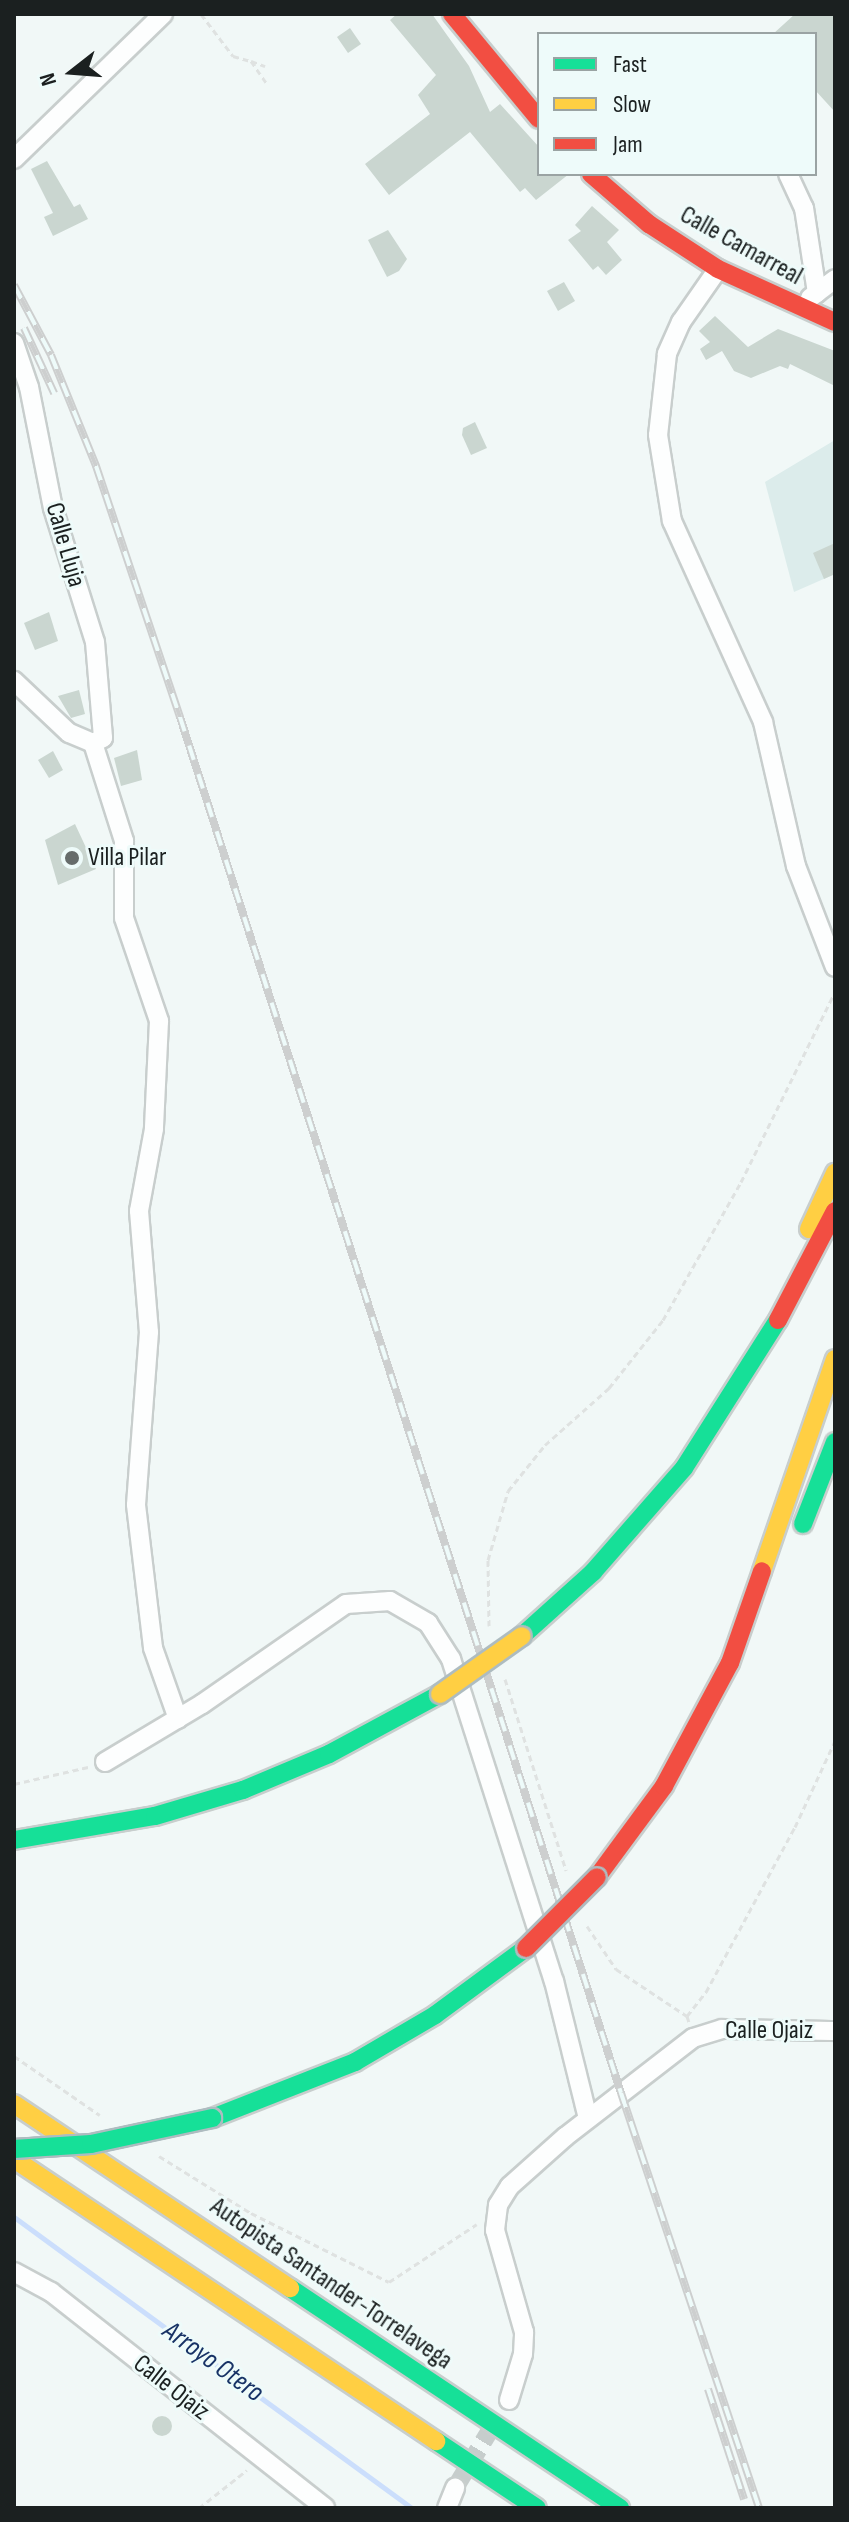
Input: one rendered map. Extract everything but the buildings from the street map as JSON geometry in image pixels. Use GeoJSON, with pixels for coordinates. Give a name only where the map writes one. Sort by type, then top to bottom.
{"type":"FeatureCollection","features":[{"type":"Feature","properties":{"kind":"highway"},"geometry":{"type":"LineString","coordinates":[[452,14],[537,117]]}},
{"type":"Feature","properties":{"kind":"highway","name":"Calle Camarreal"},"geometry":{"type":"LineString","coordinates":[[593,176],[649,224],[718,269],[835,322]]}},
{"type":"Feature","properties":{"kind":"highway"},"geometry":{"type":"LineString","coordinates":[[711,1431],[835,1173]]}},
{"type":"Feature","properties":{"kind":"highway"},"geometry":{"type":"LineString","coordinates":[[14,1840],[155,1816],[243,1790],[329,1754],[440,1694],[522,1636],[625,1538],[711,1431],[775,1327],[835,1211]]}},
{"type":"Feature","properties":{"kind":"highway"},"geometry":{"type":"LineString","coordinates":[[638,1823],[689,1746],[730,1663],[835,1359]]}},
{"type":"Feature","properties":{"kind":"highway"},"geometry":{"type":"LineString","coordinates":[[796,1542],[835,1442]]}},
{"type":"Feature","properties":{"kind":"highway"},"geometry":{"type":"LineString","coordinates":[[14,2149],[91,2144],[212,2118],[314,2081],[435,2015],[526,1948],[597,1877],[721,1706],[778,1586]]}},
{"type":"Feature","properties":{"kind":"highway","name":"Autopista Santander-Torrelavega"},"geometry":{"type":"LineString","coordinates":[[14,2104],[620,2508]]}},
{"type":"Feature","properties":{"kind":"highway"},"geometry":{"type":"LineString","coordinates":[[14,2159],[537,2508]]}},
{"type":"Feature","properties":{"kind":"street"},"geometry":{"type":"LineString","coordinates":[[14,159],[163,14]]}},
{"type":"Feature","properties":{"kind":"street"},"geometry":{"type":"LineString","coordinates":[[789,176],[804,208],[817,293]]}},
{"type":"Feature","properties":{"kind":"street"},"geometry":{"type":"LineString","coordinates":[[718,269],[681,322],[665,367],[658,435],[672,521],[763,722],[796,866],[835,967]]}},
{"type":"Feature","properties":{"kind":"street"},"geometry":{"type":"LineString","coordinates":[[798,307],[835,279]]}},
{"type":"Feature","properties":{"kind":"street","name":"Calle Lluja"},"geometry":{"type":"LineString","coordinates":[[14,343],[29,387],[53,508],[95,642],[103,738],[93,743]]}},
{"type":"Feature","properties":{"kind":"street"},"geometry":{"type":"LineString","coordinates":[[14,681],[69,733],[93,743],[124,841],[124,918],[149,985],[161,1054],[139,1211],[149,1332],[136,1505],[153,1648],[178,1719]]}},
{"type":"Feature","properties":{"kind":"street"},"geometry":{"type":"LineString","coordinates":[[105,1762],[178,1719],[346,1604],[390,1601],[428,1623],[451,1659],[554,1981],[588,2118]]}},
{"type":"Feature","properties":{"kind":"street","name":"Calle Ojaiz"},"geometry":{"type":"LineString","coordinates":[[495,2216],[525,2171],[588,2118],[693,2038],[722,2029],[835,2031]]}},
{"type":"Feature","properties":{"kind":"street"},"geometry":{"type":"LineString","coordinates":[[495,2216],[501,2254],[524,2332],[523,2354],[509,2400]]}},
{"type":"Feature","properties":{"kind":"street","name":"Calle Ojaiz"},"geometry":{"type":"LineString","coordinates":[[14,2272],[51,2292],[325,2508]]}},
{"type":"Feature","properties":{"kind":"street"},"geometry":{"type":"LineString","coordinates":[[447,2508],[455,2488]]}},
{"type":"Feature","properties":{"kind":"path"},"geometry":{"type":"LineString","coordinates":[[201,14],[233,56],[265,66]]}},
{"type":"Feature","properties":{"kind":"path"},"geometry":{"type":"LineString","coordinates":[[251,61],[268,85]]}},
{"type":"Feature","properties":{"kind":"path"},"geometry":{"type":"LineString","coordinates":[[687,2016],[706,1992],[795,1827],[835,1741]]}},
{"type":"Feature","properties":{"kind":"path"},"geometry":{"type":"LineString","coordinates":[[14,1784],[105,1762]]}},
{"type":"Feature","properties":{"kind":"path"},"geometry":{"type":"LineString","coordinates":[[14,2056],[104,2118]]}},
{"type":"Feature","properties":{"kind":"path"},"geometry":{"type":"LineString","coordinates":[[155,2153],[251,2213],[389,2282],[495,2216]]}},
{"type":"Feature","properties":{"kind":"path"},"geometry":{"type":"LineString","coordinates":[[199,2508],[262,2458]]}},
{"type":"Feature","properties":{"kind":"shaded area"},"geometry":{"type":"Polygon","coordinates":[[[835,440],[835,574],[794,592],[765,482],[835,440]]]}},
{"type":"Feature","properties":{"kind":"waterway","name":"Arroyo Otero"},"geometry":{"type":"LineString","coordinates":[[14,2217],[411,2508]]}},
{"type":"Feature","properties":{"kind":"tunnel"},"geometry":{"type":"LineString","coordinates":[[455,2488],[497,2419]]}},
{"type":"Feature","properties":{"kind":"railway"},"geometry":{"type":"LineString","coordinates":[[14,285],[51,355],[96,466],[180,717],[621,2093],[759,2508]]}},
{"type":"Feature","properties":{"kind":"railway"},"geometry":{"type":"LineString","coordinates":[[24,328],[54,393]]}},
{"type":"Feature","properties":{"kind":"railway"},"geometry":{"type":"LineString","coordinates":[[708,2389],[744,2499]]}},
{"type":"Feature","properties":{"kind":"traffic: fast"},"geometry":{"type":"LineString","coordinates":[[522,1636],[593,1572],[684,1468],[778,1320]]}},
{"type":"Feature","properties":{"kind":"traffic: fast"},"geometry":{"type":"LineString","coordinates":[[803,1524],[835,1442]]}},
{"type":"Feature","properties":{"kind":"traffic: fast"},"geometry":{"type":"LineString","coordinates":[[14,1840],[155,1816],[243,1790],[329,1754],[440,1694]]}},
{"type":"Feature","properties":{"kind":"traffic: fast"},"geometry":{"type":"LineString","coordinates":[[212,2118],[355,2062],[435,2015],[526,1948]]}},
{"type":"Feature","properties":{"kind":"traffic: fast"},"geometry":{"type":"LineString","coordinates":[[14,2149],[91,2144],[212,2118]]}},
{"type":"Feature","properties":{"kind":"traffic: fast"},"geometry":{"type":"LineString","coordinates":[[290,2288],[620,2508]]}},
{"type":"Feature","properties":{"kind":"traffic: fast"},"geometry":{"type":"LineString","coordinates":[[436,2441],[537,2508]]}},
{"type":"Feature","properties":{"kind":"traffic: slow"},"geometry":{"type":"LineString","coordinates":[[809,1229],[835,1173]]}},
{"type":"Feature","properties":{"kind":"traffic: slow"},"geometry":{"type":"LineString","coordinates":[[762,1571],[835,1359]]}},
{"type":"Feature","properties":{"kind":"traffic: slow"},"geometry":{"type":"LineString","coordinates":[[440,1694],[522,1636]]}},
{"type":"Feature","properties":{"kind":"traffic: slow"},"geometry":{"type":"LineString","coordinates":[[14,2104],[290,2288]]}},
{"type":"Feature","properties":{"kind":"traffic: slow"},"geometry":{"type":"LineString","coordinates":[[14,2159],[436,2441]]}},
{"type":"Feature","properties":{"kind":"traffic: jam"},"geometry":{"type":"LineString","coordinates":[[452,14],[537,117]]}},
{"type":"Feature","properties":{"kind":"traffic: jam"},"geometry":{"type":"LineString","coordinates":[[593,176],[649,224],[718,269],[835,322]]}},
{"type":"Feature","properties":{"kind":"traffic: jam"},"geometry":{"type":"LineString","coordinates":[[778,1320],[835,1211]]}},
{"type":"Feature","properties":{"kind":"traffic: jam"},"geometry":{"type":"LineString","coordinates":[[597,1877],[664,1786],[730,1663],[762,1571]]}},
{"type":"Feature","properties":{"kind":"traffic: jam"},"geometry":{"type":"LineString","coordinates":[[526,1948],[597,1877]]}},
{"type":"Feature","properties":{"kind":"place","name":"Villa Pilar"},"geometry":{"type":"Point","coordinates":[72,858]}}]}
